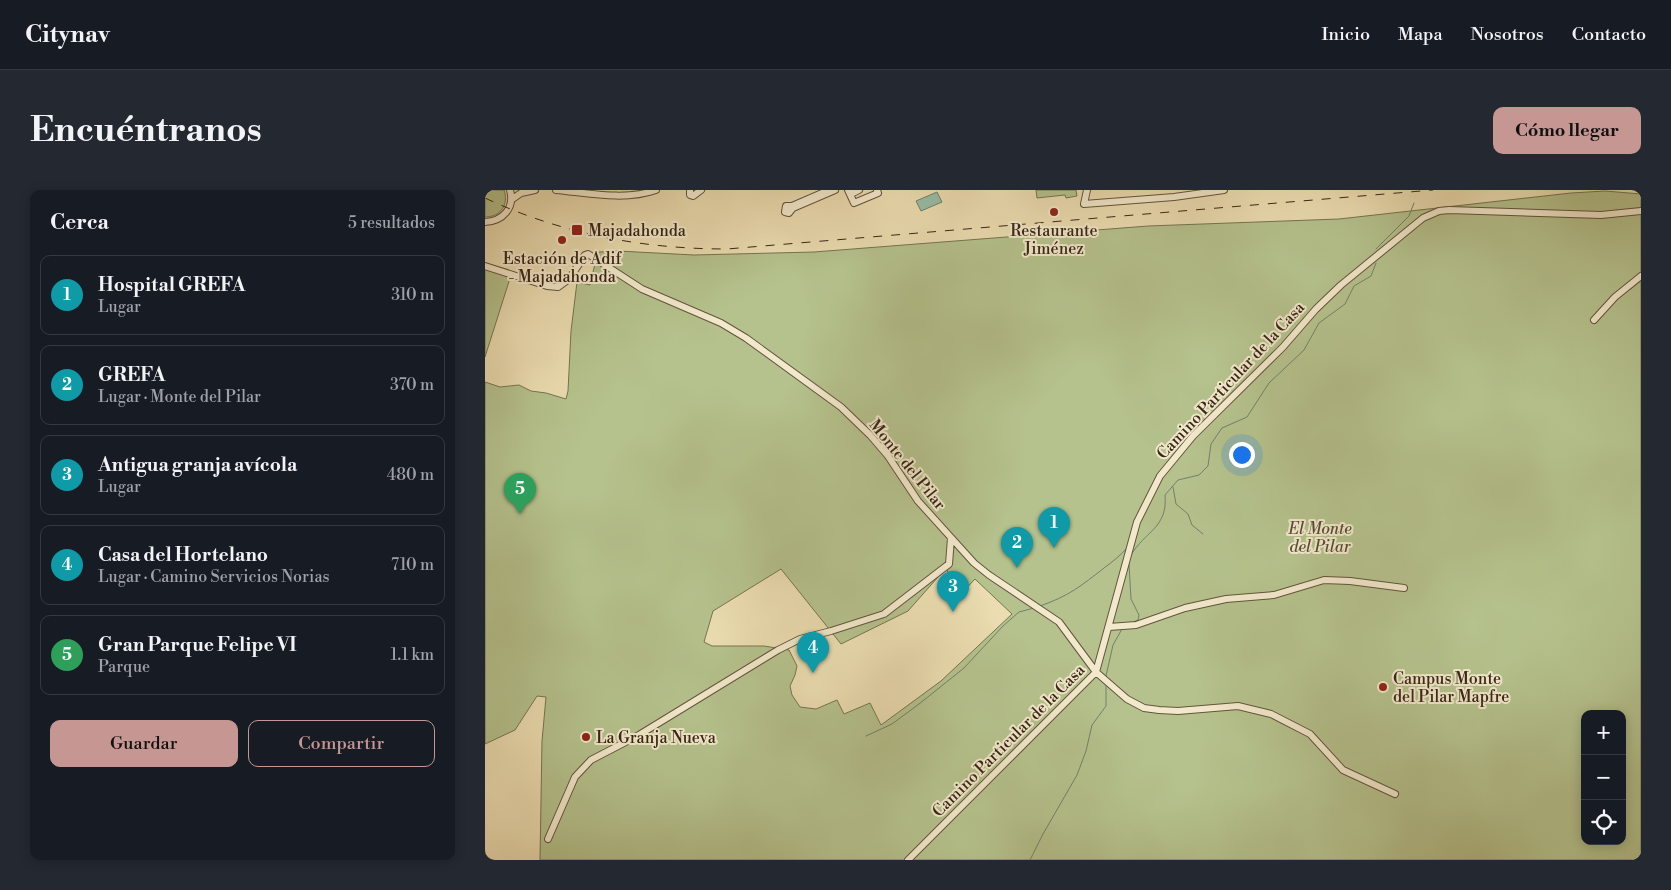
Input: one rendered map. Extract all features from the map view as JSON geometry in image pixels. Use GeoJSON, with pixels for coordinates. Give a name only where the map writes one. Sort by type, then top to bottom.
{"type":"FeatureCollection","features":[{"type":"Feature","properties":{"kind":"street"},"geometry":{"type":"LineString","coordinates":[[485,222],[493,221],[506,214],[511,200],[510,190]]}},
{"type":"Feature","properties":{"kind":"street"},"geometry":{"type":"LineString","coordinates":[[511,200],[521,194],[535,190]]}},
{"type":"Feature","properties":{"kind":"street"},"geometry":{"type":"LineString","coordinates":[[556,190],[624,196],[639,195],[656,190]]}},
{"type":"Feature","properties":{"kind":"street"},"geometry":{"type":"LineString","coordinates":[[689,190],[690,195],[693,196],[701,190]]}},
{"type":"Feature","properties":{"kind":"street"},"geometry":{"type":"LineString","coordinates":[[829,190],[792,206],[786,206],[784,210],[789,213],[793,208],[835,190]]}},
{"type":"Feature","properties":{"kind":"street"},"geometry":{"type":"LineString","coordinates":[[848,190],[854,203],[878,193],[877,190]]}},
{"type":"Feature","properties":{"kind":"street"},"geometry":{"type":"LineString","coordinates":[[852,190],[853,192],[859,190]]}},
{"type":"Feature","properties":{"kind":"street"},"geometry":{"type":"LineString","coordinates":[[1087,190],[1084,204],[1175,193],[1224,190]]}},
{"type":"Feature","properties":{"kind":"street","name":"Camino Particular de la Casa"},"geometry":{"type":"LineString","coordinates":[[908,860],[1096,672],[1137,522],[1160,476],[1193,436],[1283,347],[1316,309],[1341,285],[1423,218],[1439,211],[1601,215],[1641,211]]}},
{"type":"Feature","properties":{"kind":"street","name":"Monte del Pilar"},"geometry":{"type":"LineString","coordinates":[[485,266],[553,287],[565,284],[587,254],[654,295],[721,323],[746,338],[841,407],[870,435],[888,456],[918,501],[974,563],[1036,608],[1059,622],[1096,672],[1127,699],[1144,708],[1159,710],[1177,711],[1238,706],[1271,714],[1310,734],[1343,770],[1395,794]]}},
{"type":"Feature","properties":{"kind":"street"},"geometry":{"type":"LineString","coordinates":[[1594,320],[1615,297],[1641,276]]}},
{"type":"Feature","properties":{"kind":"street"},"geometry":{"type":"LineString","coordinates":[[548,839],[575,777],[591,760],[639,735],[778,650],[800,639],[831,631],[888,611],[949,564],[951,538]]}},
{"type":"Feature","properties":{"kind":"street"},"geometry":{"type":"LineString","coordinates":[[1109,627],[1136,625],[1185,608],[1225,599],[1274,595],[1325,580],[1350,581],[1404,588]]}},
{"type":"Feature","properties":{"kind":"green space"},"geometry":{"type":"Polygon","coordinates":[[[485,190],[504,190],[505,200],[499,212],[485,217],[485,190]]]}},
{"type":"Feature","properties":{"kind":"green space"},"geometry":{"type":"Polygon","coordinates":[[[1036,190],[1076,190],[1077,196],[1066,198],[1065,195],[1037,198],[1036,190]]]}},
{"type":"Feature","properties":{"kind":"green space","name":"El Monte del Pilar"},"geometry":{"type":"Polygon","coordinates":[[[1605,191],[1641,194],[1641,860],[540,860],[542,741],[546,697],[537,696],[515,730],[485,744],[485,382],[500,387],[519,385],[531,391],[566,399],[577,282],[590,285],[599,252],[618,251],[694,255],[814,252],[1148,226],[1339,219],[1571,193],[1605,191]],[[946,568],[908,611],[841,644],[781,569],[713,611],[704,642],[712,646],[764,646],[789,650],[797,666],[790,686],[792,695],[800,707],[816,709],[837,700],[844,714],[870,703],[881,725],[941,681],[1012,614],[975,579],[960,595],[952,583],[946,568]]]}},
{"type":"Feature","properties":{"kind":"green space"},"geometry":{"type":"Polygon","coordinates":[[[485,268],[511,275],[485,357],[485,268]]]}},
{"type":"Feature","properties":{"kind":"shaded area"},"geometry":{"type":"Polygon","coordinates":[[[937,192],[942,202],[921,211],[916,201],[937,192]]]}},
{"type":"Feature","properties":{"kind":"waterway"},"geometry":{"type":"LineString","coordinates":[[1376,249],[1409,216],[1414,203]]}},
{"type":"Feature","properties":{"kind":"waterway"},"geometry":{"type":"LineString","coordinates":[[1131,555],[1163,515],[1165,495],[1178,480],[1199,475],[1208,466],[1211,444],[1222,428],[1247,417],[1269,383],[1304,350],[1319,323],[1345,304],[1354,286],[1371,276],[1376,263]]}},
{"type":"Feature","properties":{"kind":"waterway"},"geometry":{"type":"LineString","coordinates":[[1173,487],[1176,504],[1188,514],[1192,525],[1203,534]]}},
{"type":"Feature","properties":{"kind":"waterway"},"geometry":{"type":"LineString","coordinates":[[1040,606],[1074,590],[1122,554],[1127,548]]}},
{"type":"Feature","properties":{"kind":"waterway"},"geometry":{"type":"LineString","coordinates":[[1129,564],[1131,599],[1139,615],[1138,620],[1133,622]]}},
{"type":"Feature","properties":{"kind":"waterway"},"geometry":{"type":"LineString","coordinates":[[866,736],[892,724],[919,704],[964,668],[1003,626],[1019,612],[1034,608]]}},
{"type":"Feature","properties":{"kind":"waterway"},"geometry":{"type":"LineString","coordinates":[[1106,676],[1113,645],[1122,629]]}},
{"type":"Feature","properties":{"kind":"waterway"},"geometry":{"type":"LineString","coordinates":[[1030,860],[1077,775],[1086,751],[1092,725],[1106,706],[1106,685]]}},
{"type":"Feature","properties":{"kind":"railway"},"geometry":{"type":"LineString","coordinates":[[485,198],[543,221],[603,237],[665,246],[727,249],[1433,190]]}},
{"type":"Feature","properties":{"kind":"place","name":"Restaurante Jiménez"},"geometry":{"type":"Point","coordinates":[1054,212]}},
{"type":"Feature","properties":{"kind":"place","name":"Majadahonda"},"geometry":{"type":"Point","coordinates":[577,230]}},
{"type":"Feature","properties":{"kind":"place","name":"Estación de Adif - Majadahonda"},"geometry":{"type":"Point","coordinates":[562,240]}},
{"type":"Feature","properties":{"kind":"place","name":"Gran Parque Felipe VI"},"geometry":{"type":"Point","coordinates":[520,514]}},
{"type":"Feature","properties":{"kind":"place","name":"Hospital GREFA"},"geometry":{"type":"Point","coordinates":[1054,548]}},
{"type":"Feature","properties":{"kind":"place","name":"GREFA"},"geometry":{"type":"Point","coordinates":[1017,568]}},
{"type":"Feature","properties":{"kind":"place","name":"Antigua granja avícola"},"geometry":{"type":"Point","coordinates":[953,612]}},
{"type":"Feature","properties":{"kind":"place","name":"Casa del Hortelano"},"geometry":{"type":"Point","coordinates":[813,673]}},
{"type":"Feature","properties":{"kind":"place","name":"Campus Monte del Pilar Mapfre"},"geometry":{"type":"Point","coordinates":[1383,687]}},
{"type":"Feature","properties":{"kind":"place","name":"La Granja Nueva"},"geometry":{"type":"Point","coordinates":[586,737]}}]}
